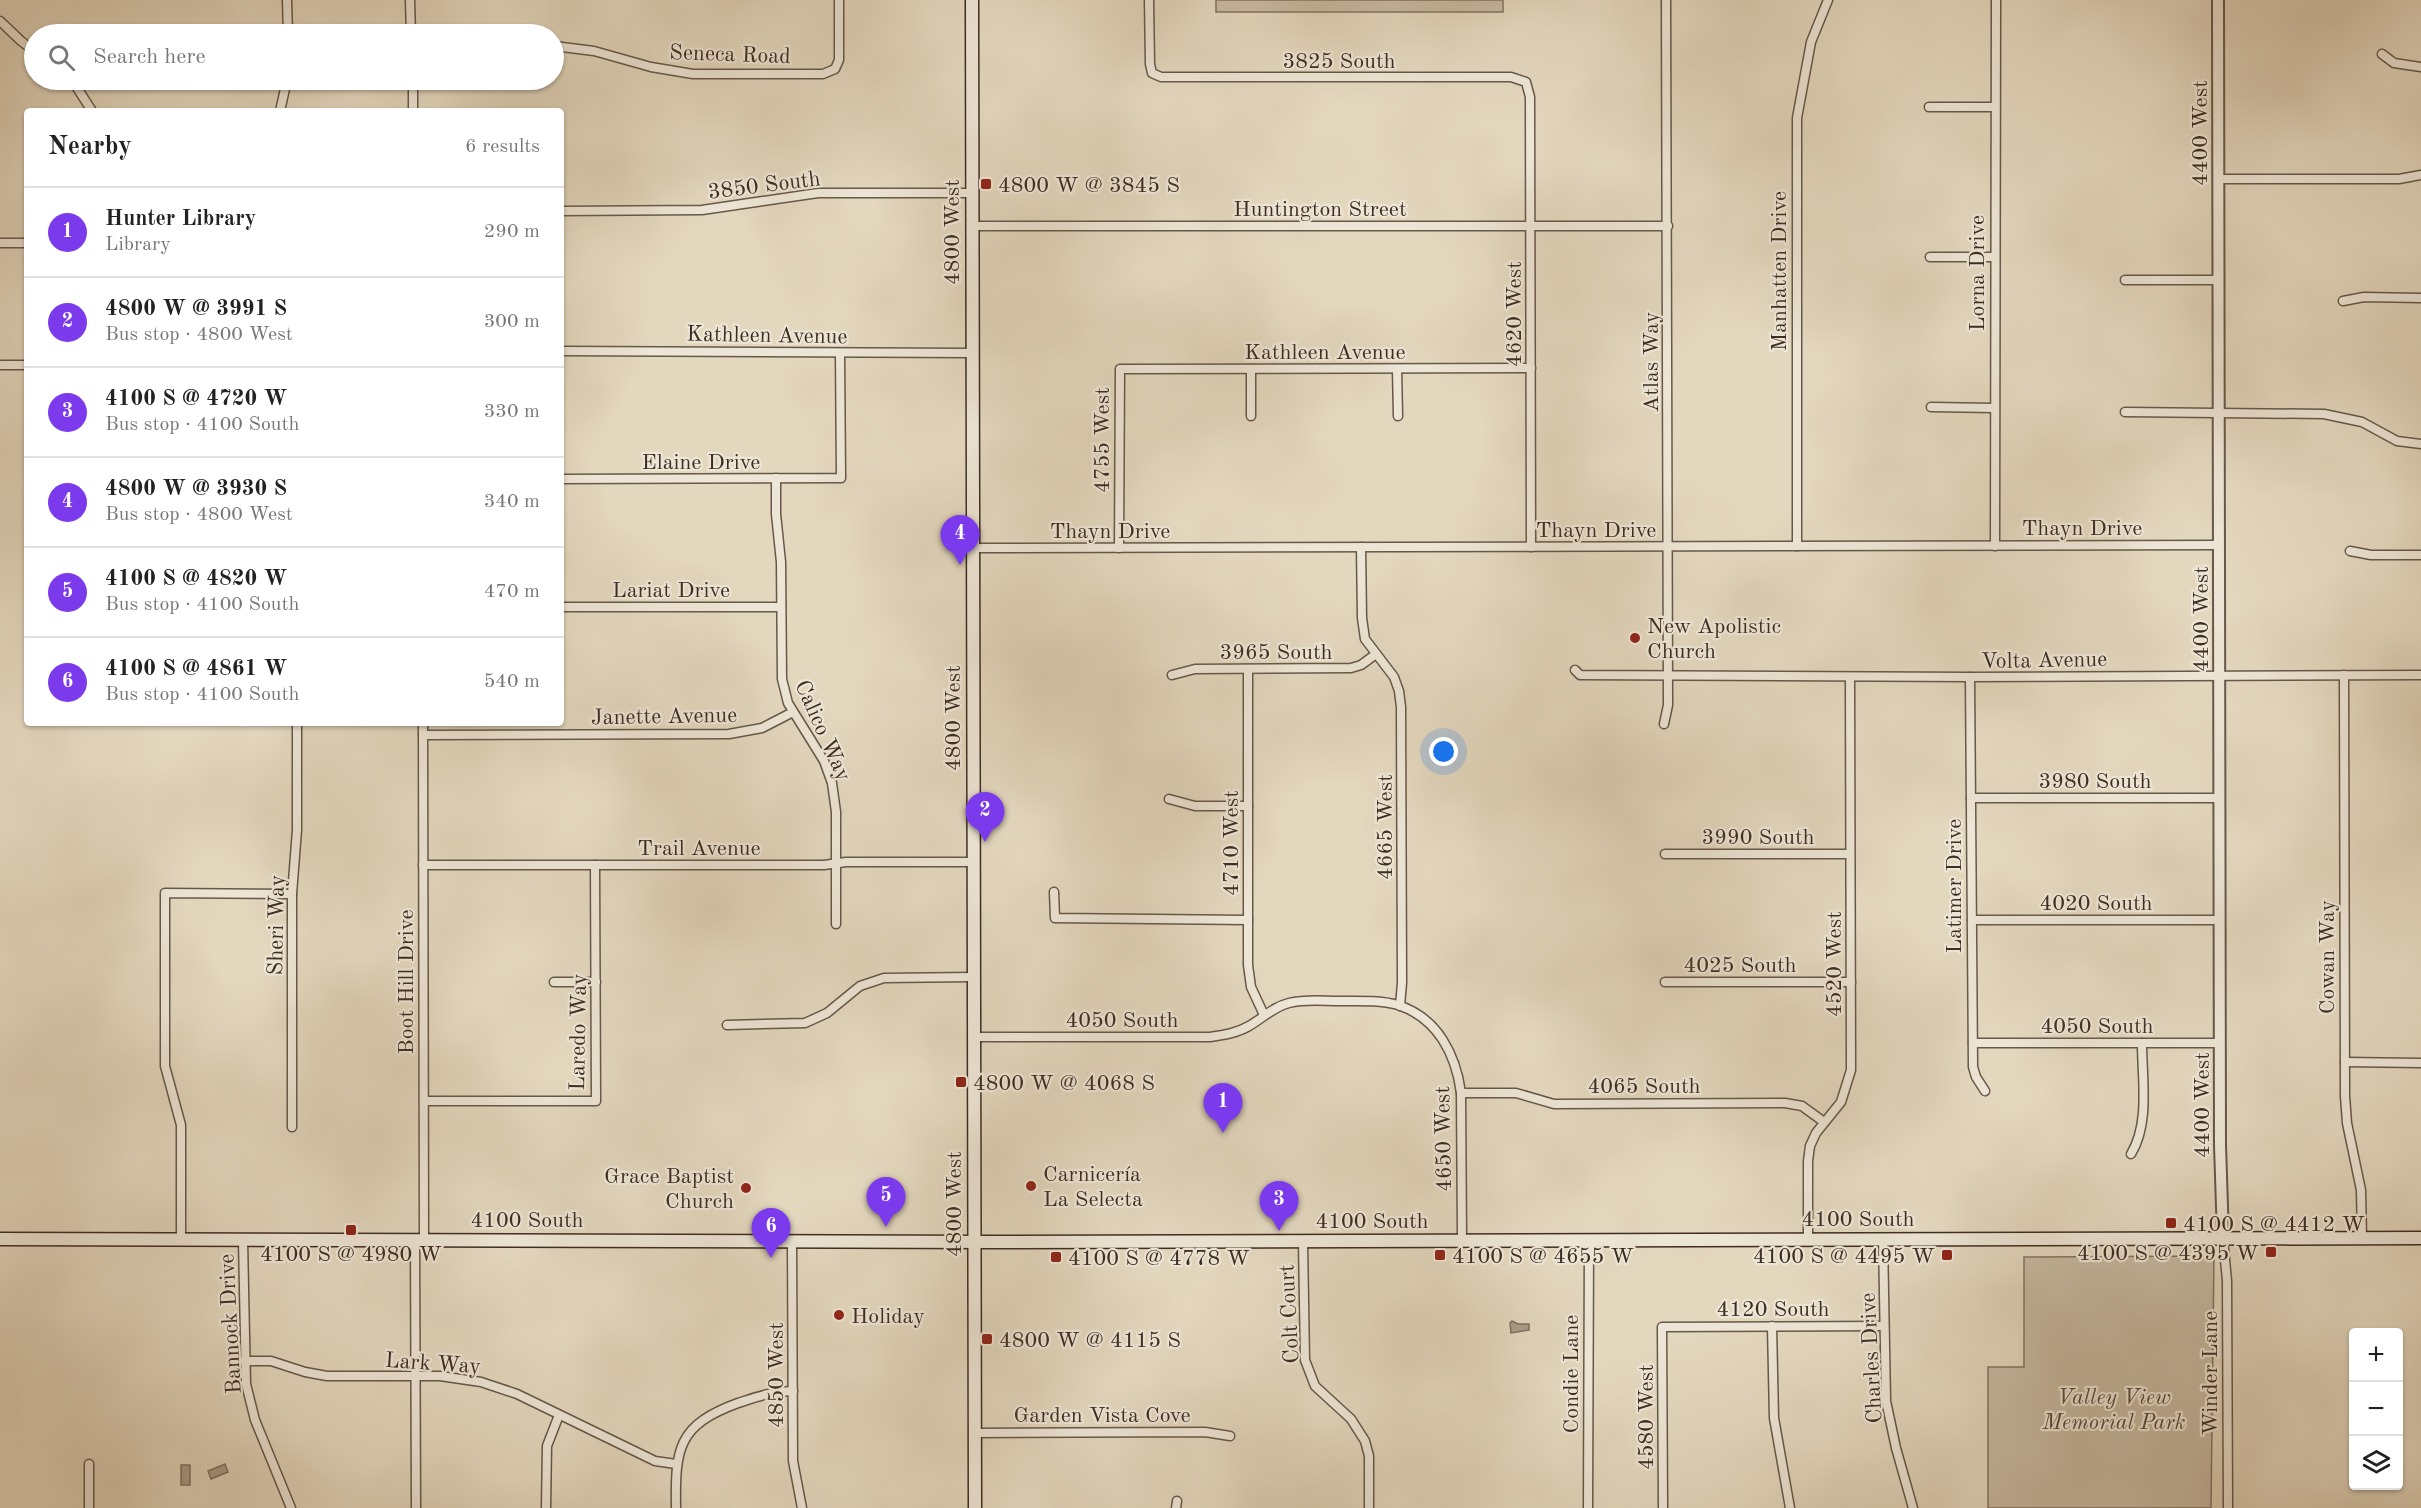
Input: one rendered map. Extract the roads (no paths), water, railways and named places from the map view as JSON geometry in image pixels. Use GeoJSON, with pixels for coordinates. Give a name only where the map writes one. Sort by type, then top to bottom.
{"type":"FeatureCollection","features":[{"type":"Feature","properties":{"kind":"main road","name":"4800 West"},"geometry":{"type":"LineString","coordinates":[[972,0],[975,1508]]}},
{"type":"Feature","properties":{"kind":"main road","name":"4100 South"},"geometry":{"type":"LineString","coordinates":[[0,1239],[974,1242],[2421,1238]]}},
{"type":"Feature","properties":{"kind":"street"},"geometry":{"type":"LineString","coordinates":[[287,0],[288,24]]}},
{"type":"Feature","properties":{"kind":"street"},"geometry":{"type":"LineString","coordinates":[[410,0],[411,24]]}},
{"type":"Feature","properties":{"kind":"street","name":"Seneca Road"},"geometry":{"type":"LineString","coordinates":[[564,47],[594,51],[651,67],[693,74],[818,74],[835,69],[839,60],[839,0]]}},
{"type":"Feature","properties":{"kind":"street","name":"3825 South"},"geometry":{"type":"LineString","coordinates":[[1149,0],[1149,60],[1152,73],[1166,78],[1511,77],[1526,82]]}},
{"type":"Feature","properties":{"kind":"street","name":"Atlas Way"},"geometry":{"type":"LineString","coordinates":[[1664,724],[1668,705],[1666,0]]}},
{"type":"Feature","properties":{"kind":"street","name":"Manhatten Drive"},"geometry":{"type":"LineString","coordinates":[[1797,546],[1797,118],[1811,42],[1828,0]]}},
{"type":"Feature","properties":{"kind":"street","name":"Lorna Drive"},"geometry":{"type":"LineString","coordinates":[[1995,546],[1994,107],[1996,0]]}},
{"type":"Feature","properties":{"kind":"street","name":"4400 West"},"geometry":{"type":"LineString","coordinates":[[2218,0],[2220,1043],[2223,1238]]}},
{"type":"Feature","properties":{"kind":"street"},"geometry":{"type":"LineString","coordinates":[[0,21],[24,43]]}},
{"type":"Feature","properties":{"kind":"street"},"geometry":{"type":"LineString","coordinates":[[2382,54],[2394,63],[2421,67]]}},
{"type":"Feature","properties":{"kind":"street","name":"4620 West"},"geometry":{"type":"LineString","coordinates":[[1526,82],[1530,97],[1531,547]]}},
{"type":"Feature","properties":{"kind":"street"},"geometry":{"type":"LineString","coordinates":[[79,90],[90,108]]}},
{"type":"Feature","properties":{"kind":"street"},"geometry":{"type":"LineString","coordinates":[[281,108],[285,90]]}},
{"type":"Feature","properties":{"kind":"street"},"geometry":{"type":"LineString","coordinates":[[412,90],[413,108]]}},
{"type":"Feature","properties":{"kind":"street"},"geometry":{"type":"LineString","coordinates":[[1929,107],[1994,107]]}},
{"type":"Feature","properties":{"kind":"street"},"geometry":{"type":"LineString","coordinates":[[2218,179],[2399,179],[2421,176]]}},
{"type":"Feature","properties":{"kind":"street","name":"3850 South"},"geometry":{"type":"LineString","coordinates":[[564,211],[702,210],[818,193],[972,193]]}},
{"type":"Feature","properties":{"kind":"street","name":"Huntington Street"},"geometry":{"type":"LineString","coordinates":[[972,226],[1668,225]]}},
{"type":"Feature","properties":{"kind":"street"},"geometry":{"type":"LineString","coordinates":[[0,243],[24,243]]}},
{"type":"Feature","properties":{"kind":"street"},"geometry":{"type":"LineString","coordinates":[[1930,257],[1995,257]]}},
{"type":"Feature","properties":{"kind":"street"},"geometry":{"type":"LineString","coordinates":[[2125,280],[2218,280]]}},
{"type":"Feature","properties":{"kind":"street"},"geometry":{"type":"LineString","coordinates":[[2343,301],[2364,297],[2421,298]]}},
{"type":"Feature","properties":{"kind":"street","name":"Kathleen Avenue"},"geometry":{"type":"LineString","coordinates":[[564,351],[972,353]]}},
{"type":"Feature","properties":{"kind":"street","name":"Elaine Drive"},"geometry":{"type":"LineString","coordinates":[[564,479],[841,478],[840,353]]}},
{"type":"Feature","properties":{"kind":"street"},"geometry":{"type":"LineString","coordinates":[[0,365],[24,365]]}},
{"type":"Feature","properties":{"kind":"street","name":"Kathleen Avenue"},"geometry":{"type":"LineString","coordinates":[[1120,369],[1531,368]]}},
{"type":"Feature","properties":{"kind":"street","name":"4755 West"},"geometry":{"type":"LineString","coordinates":[[1119,548],[1120,369]]}},
{"type":"Feature","properties":{"kind":"street"},"geometry":{"type":"LineString","coordinates":[[1251,369],[1251,416]]}},
{"type":"Feature","properties":{"kind":"street"},"geometry":{"type":"LineString","coordinates":[[1397,369],[1398,416]]}},
{"type":"Feature","properties":{"kind":"street"},"geometry":{"type":"LineString","coordinates":[[1931,407],[1994,408]]}},
{"type":"Feature","properties":{"kind":"street"},"geometry":{"type":"LineString","coordinates":[[2125,412],[2343,416],[2362,422],[2397,441],[2421,444]]}},
{"type":"Feature","properties":{"kind":"street","name":"Calico Way"},"geometry":{"type":"LineString","coordinates":[[776,478],[782,679],[786,697],[793,712],[830,775],[835,802],[836,924]]}},
{"type":"Feature","properties":{"kind":"street","name":"Thayn Drive"},"geometry":{"type":"LineString","coordinates":[[973,548],[2219,545]]}},
{"type":"Feature","properties":{"kind":"street","name":"4665 West"},"geometry":{"type":"LineString","coordinates":[[1361,547],[1363,629],[1368,645],[1394,677],[1401,707],[1402,982],[1400,1006]]}},
{"type":"Feature","properties":{"kind":"street"},"geometry":{"type":"LineString","coordinates":[[2350,551],[2371,555],[2421,555]]}},
{"type":"Feature","properties":{"kind":"street","name":"Lariat Drive"},"geometry":{"type":"LineString","coordinates":[[564,607],[781,607]]}},
{"type":"Feature","properties":{"kind":"street","name":"3965 South"},"geometry":{"type":"LineString","coordinates":[[1172,675],[1195,669],[1351,668],[1361,665],[1376,654]]}},
{"type":"Feature","properties":{"kind":"street","name":"4710 West"},"geometry":{"type":"LineString","coordinates":[[1248,669],[1248,964],[1251,987],[1264,1015]]}},
{"type":"Feature","properties":{"kind":"street","name":"Volta Avenue"},"geometry":{"type":"LineString","coordinates":[[1575,670],[1580,675],[1668,676],[2421,675]]}},
{"type":"Feature","properties":{"kind":"street","name":"Cowan Way"},"geometry":{"type":"LineString","coordinates":[[2344,675],[2344,1062],[2346,1109],[2361,1190],[2362,1238]]}},
{"type":"Feature","properties":{"kind":"street","name":"4520 West"},"geometry":{"type":"LineString","coordinates":[[1808,1239],[1809,1153],[1812,1140],[1841,1101],[1849,1079],[1850,677]]}},
{"type":"Feature","properties":{"kind":"street","name":"Latimer Drive"},"geometry":{"type":"LineString","coordinates":[[1970,677],[1974,1072],[1985,1091]]}},
{"type":"Feature","properties":{"kind":"street","name":"Janette Avenue"},"geometry":{"type":"LineString","coordinates":[[423,735],[729,734],[762,728],[793,712]]}},
{"type":"Feature","properties":{"kind":"street","name":"Sheri Way"},"geometry":{"type":"LineString","coordinates":[[292,1127],[292,894],[297,830],[297,726]]}},
{"type":"Feature","properties":{"kind":"street","name":"Boot Hill Drive"},"geometry":{"type":"LineString","coordinates":[[416,1508],[416,1376],[423,1101],[423,726]]}},
{"type":"Feature","properties":{"kind":"street","name":"3980 South"},"geometry":{"type":"LineString","coordinates":[[1971,798],[2220,798]]}},
{"type":"Feature","properties":{"kind":"street"},"geometry":{"type":"LineString","coordinates":[[1169,799],[1190,805],[1248,806]]}},
{"type":"Feature","properties":{"kind":"street","name":"3990 South"},"geometry":{"type":"LineString","coordinates":[[1665,854],[1851,854]]}},
{"type":"Feature","properties":{"kind":"street","name":"Trail Avenue"},"geometry":{"type":"LineString","coordinates":[[423,865],[974,862]]}},
{"type":"Feature","properties":{"kind":"street","name":"Laredo Way"},"geometry":{"type":"LineString","coordinates":[[423,1101],[596,1101],[595,865]]}},
{"type":"Feature","properties":{"kind":"street"},"geometry":{"type":"LineString","coordinates":[[1054,892],[1055,918],[1248,920]]}},
{"type":"Feature","properties":{"kind":"street"},"geometry":{"type":"LineString","coordinates":[[181,1240],[181,1125],[165,1066],[165,893],[292,894]]}},
{"type":"Feature","properties":{"kind":"street","name":"4020 South"},"geometry":{"type":"LineString","coordinates":[[1972,920],[2220,920]]}},
{"type":"Feature","properties":{"kind":"street"},"geometry":{"type":"LineString","coordinates":[[727,1025],[805,1023],[827,1013],[860,986],[884,978],[974,977]]}},
{"type":"Feature","properties":{"kind":"street"},"geometry":{"type":"LineString","coordinates":[[554,982],[596,982]]}},
{"type":"Feature","properties":{"kind":"street","name":"4025 South"},"geometry":{"type":"LineString","coordinates":[[1665,982],[1851,982]]}},
{"type":"Feature","properties":{"kind":"street","name":"4050 South"},"geometry":{"type":"LineString","coordinates":[[974,1036],[1210,1037],[1240,1031],[1278,1007],[1302,1001],[1365,1001],[1400,1006]]}},
{"type":"Feature","properties":{"kind":"street","name":"4650 West"},"geometry":{"type":"LineString","coordinates":[[1400,1006],[1416,1014],[1440,1035],[1454,1058],[1458,1072],[1461,1093],[1462,1240]]}},
{"type":"Feature","properties":{"kind":"street","name":"4050 South"},"geometry":{"type":"LineString","coordinates":[[1973,1043],[2220,1043]]}},
{"type":"Feature","properties":{"kind":"street"},"geometry":{"type":"LineString","coordinates":[[2131,1154],[2139,1141],[2142,1127],[2142,1043]]}},
{"type":"Feature","properties":{"kind":"street"},"geometry":{"type":"LineString","coordinates":[[2344,1062],[2421,1063]]}},
{"type":"Feature","properties":{"kind":"street","name":"4065 South"},"geometry":{"type":"LineString","coordinates":[[1461,1093],[1516,1093],[1554,1104],[1785,1103],[1802,1107],[1824,1122]]}},
{"type":"Feature","properties":{"kind":"street","name":"Winder Lane"},"geometry":{"type":"LineString","coordinates":[[2223,1238],[2226,1281],[2228,1508]]}},
{"type":"Feature","properties":{"kind":"street","name":"Charles Drive"},"geometry":{"type":"LineString","coordinates":[[1883,1239],[1886,1401],[1896,1448],[1913,1508]]}},
{"type":"Feature","properties":{"kind":"street","name":"Bannock Drive"},"geometry":{"type":"LineString","coordinates":[[243,1240],[244,1361],[251,1408],[291,1508]]}},
{"type":"Feature","properties":{"kind":"street","name":"Condie Lane"},"geometry":{"type":"LineString","coordinates":[[1588,1508],[1589,1240]]}},
{"type":"Feature","properties":{"kind":"street","name":"4850 West"},"geometry":{"type":"LineString","coordinates":[[792,1241],[794,1461],[802,1508]]}},
{"type":"Feature","properties":{"kind":"street","name":"Colt Court"},"geometry":{"type":"LineString","coordinates":[[1304,1241],[1305,1360],[1315,1386],[1351,1419],[1365,1441],[1369,1456],[1369,1508]]}},
{"type":"Feature","properties":{"kind":"street"},"geometry":{"type":"LineString","coordinates":[[1772,1326],[1774,1418],[1790,1508]]}},
{"type":"Feature","properties":{"kind":"street","name":"4120 South"},"geometry":{"type":"LineString","coordinates":[[1662,1327],[1884,1326]]}},
{"type":"Feature","properties":{"kind":"street","name":"4580 West"},"geometry":{"type":"LineString","coordinates":[[1662,1327],[1663,1508]]}},
{"type":"Feature","properties":{"kind":"street","name":"Lark Way"},"geometry":{"type":"LineString","coordinates":[[244,1361],[271,1360],[305,1372],[327,1376],[461,1378],[494,1385],[655,1461],[676,1464]]}},
{"type":"Feature","properties":{"kind":"street"},"geometry":{"type":"LineString","coordinates":[[676,1508],[676,1464],[680,1449],[687,1437],[705,1418],[720,1410],[763,1395],[793,1391]]}},
{"type":"Feature","properties":{"kind":"street"},"geometry":{"type":"LineString","coordinates":[[546,1508],[547,1446],[559,1415]]}},
{"type":"Feature","properties":{"kind":"street","name":"Garden Vista Cove"},"geometry":{"type":"LineString","coordinates":[[974,1433],[1205,1432],[1230,1436]]}},
{"type":"Feature","properties":{"kind":"street"},"geometry":{"type":"LineString","coordinates":[[89,1464],[89,1508]]}},
{"type":"Feature","properties":{"kind":"place","name":"4800 W @ 3845 S"},"geometry":{"type":"Point","coordinates":[986,184]}},
{"type":"Feature","properties":{"kind":"place","name":"4800 W @ 3930 S"},"geometry":{"type":"Point","coordinates":[960,565]}},
{"type":"Feature","properties":{"kind":"place","name":"New Apolistic Church"},"geometry":{"type":"Point","coordinates":[1635,638]}},
{"type":"Feature","properties":{"kind":"place","name":"4800 W @ 3991 S"},"geometry":{"type":"Point","coordinates":[985,842]}},
{"type":"Feature","properties":{"kind":"place","name":"4800 W @ 4068 S"},"geometry":{"type":"Point","coordinates":[961,1082]}},
{"type":"Feature","properties":{"kind":"place","name":"Hunter Library"},"geometry":{"type":"Point","coordinates":[1223,1133]}},
{"type":"Feature","properties":{"kind":"place","name":"Carnicería La Selecta"},"geometry":{"type":"Point","coordinates":[1031,1186]}},
{"type":"Feature","properties":{"kind":"place","name":"Grace Baptist Church"},"geometry":{"type":"Point","coordinates":[746,1188]}},
{"type":"Feature","properties":{"kind":"place","name":"4100 S @ 4412 W"},"geometry":{"type":"Point","coordinates":[2171,1223]}},
{"type":"Feature","properties":{"kind":"place","name":"4100 S @ 4820 W"},"geometry":{"type":"Point","coordinates":[886,1227]}},
{"type":"Feature","properties":{"kind":"place","name":"4100 S @ 4980 W"},"geometry":{"type":"Point","coordinates":[351,1230]}},
{"type":"Feature","properties":{"kind":"place","name":"4100 S @ 4720 W"},"geometry":{"type":"Point","coordinates":[1279,1231]}},
{"type":"Feature","properties":{"kind":"place","name":"4100 S @ 4395 W"},"geometry":{"type":"Point","coordinates":[2271,1252]}},
{"type":"Feature","properties":{"kind":"place","name":"4100 S @ 4655 W"},"geometry":{"type":"Point","coordinates":[1440,1255]}},
{"type":"Feature","properties":{"kind":"place","name":"4100 S @ 4495 W"},"geometry":{"type":"Point","coordinates":[1947,1255]}},
{"type":"Feature","properties":{"kind":"place","name":"4100 S @ 4778 W"},"geometry":{"type":"Point","coordinates":[1056,1257]}},
{"type":"Feature","properties":{"kind":"place","name":"4100 S @ 4861 W"},"geometry":{"type":"Point","coordinates":[771,1258]}},
{"type":"Feature","properties":{"kind":"place","name":"Holiday"},"geometry":{"type":"Point","coordinates":[839,1315]}},
{"type":"Feature","properties":{"kind":"place","name":"4800 W @ 4115 S"},"geometry":{"type":"Point","coordinates":[987,1339]}},
{"type":"Feature","properties":{"kind":"park label","name":"Valley View Memorial Park"},"geometry":{"type":"Point","coordinates":[2114,1408]}}]}
